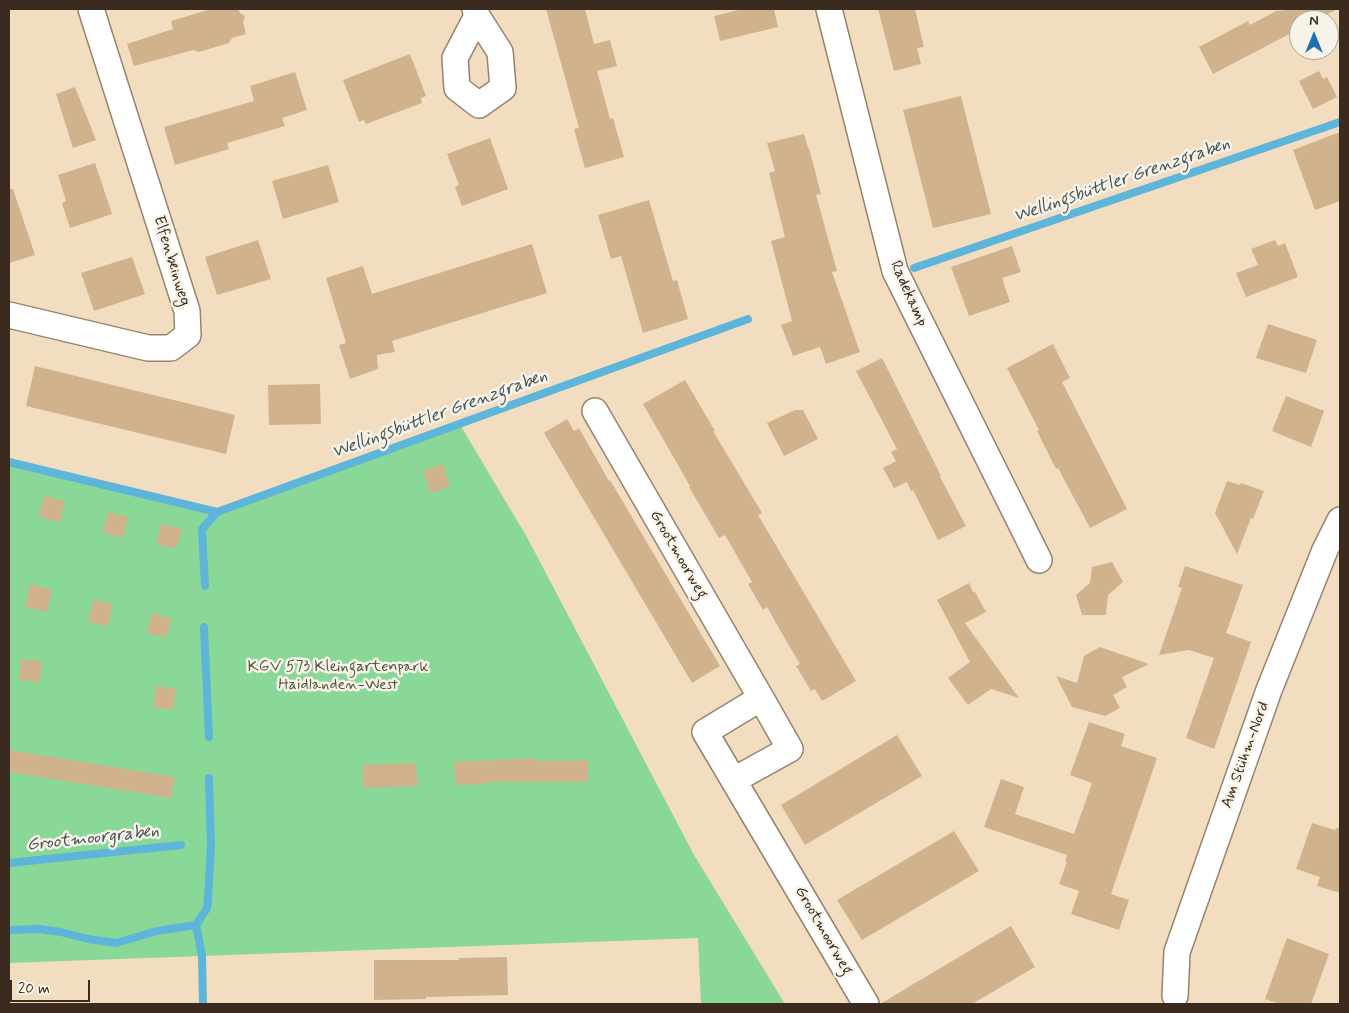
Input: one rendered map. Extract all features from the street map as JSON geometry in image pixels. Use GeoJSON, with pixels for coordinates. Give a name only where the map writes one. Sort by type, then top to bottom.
{"type":"FeatureCollection","features":[{"type":"Feature","properties":{"kind":"street","name":"Elfenbeinweg"},"geometry":{"type":"LineString","coordinates":[[9,314],[148,348],[171,348],[188,335],[187,311],[91,9]]}},
{"type":"Feature","properties":{"kind":"street","name":"Radekamp"},"geometry":{"type":"LineString","coordinates":[[829,9],[895,271],[1039,560]]}},
{"type":"Feature","properties":{"kind":"street","name":"Grootmoorweg"},"geometry":{"type":"LineString","coordinates":[[595,412],[790,749],[734,780]]}},
{"type":"Feature","properties":{"kind":"street","name":"Am Stühm-Nord"},"geometry":{"type":"LineString","coordinates":[[1175,996],[1177,952],[1270,690],[1325,550],[1340,520]]}},
{"type":"Feature","properties":{"kind":"street","name":"Grootmoorweg"},"geometry":{"type":"LineString","coordinates":[[761,698],[705,732],[866,1004]]}},
{"type":"Feature","properties":{"kind":"green space","name":"KGV 573 Kleingartenpark Haidlanden-West"},"geometry":{"type":"Polygon","coordinates":[[[459,423],[528,539],[694,855],[785,1004],[701,1004],[698,938],[9,963],[9,459],[217,509],[459,423]]]}},
{"type":"Feature","properties":{"kind":"building"},"geometry":{"type":"Polygon","coordinates":[[[211,9],[238,9],[245,16],[243,22],[246,34],[232,38],[229,43],[199,52],[193,50],[134,66],[127,44],[173,29],[171,21],[211,9]]]}},
{"type":"Feature","properties":{"kind":"building"},"geometry":{"type":"Polygon","coordinates":[[[546,9],[585,9],[594,44],[610,40],[617,66],[597,71],[610,119],[613,118],[624,157],[585,168],[574,129],[579,128],[546,9]]]}},
{"type":"Feature","properties":{"kind":"building"},"geometry":{"type":"Polygon","coordinates":[[[743,9],[774,9],[778,27],[720,41],[714,16],[743,9]]]}},
{"type":"Feature","properties":{"kind":"building"},"geometry":{"type":"Polygon","coordinates":[[[878,9],[915,9],[924,47],[917,48],[921,64],[894,71],[878,9]]]}},
{"type":"Feature","properties":{"kind":"building"},"geometry":{"type":"Polygon","coordinates":[[[1338,9],[1289,10],[1289,34],[1213,74],[1199,47],[1248,21],[1250,25],[1276,11],[1287,10],[1338,9]]]}},
{"type":"Feature","properties":{"kind":"building"},"geometry":{"type":"Polygon","coordinates":[[[410,54],[426,96],[421,98],[422,103],[366,124],[364,120],[359,122],[343,80],[410,54]]]}},
{"type":"Feature","properties":{"kind":"building"},"geometry":{"type":"Polygon","coordinates":[[[1319,71],[1323,79],[1327,77],[1337,97],[1313,109],[1299,81],[1319,71]]]}},
{"type":"Feature","properties":{"kind":"building"},"geometry":{"type":"Polygon","coordinates":[[[295,72],[307,110],[282,118],[285,126],[227,143],[229,149],[175,165],[164,127],[254,101],[250,86],[295,72]]]}},
{"type":"Feature","properties":{"kind":"building"},"geometry":{"type":"Polygon","coordinates":[[[75,87],[96,140],[73,148],[56,94],[75,87]]]}},
{"type":"Feature","properties":{"kind":"building"},"geometry":{"type":"Polygon","coordinates":[[[961,96],[991,214],[933,228],[903,110],[961,96]]]}},
{"type":"Feature","properties":{"kind":"building"},"geometry":{"type":"Polygon","coordinates":[[[1340,132],[1340,201],[1315,210],[1293,150],[1340,132]]]}},
{"type":"Feature","properties":{"kind":"building"},"geometry":{"type":"Polygon","coordinates":[[[804,134],[821,194],[816,195],[837,271],[832,272],[860,352],[826,364],[820,347],[793,356],[781,325],[792,321],[771,241],[785,237],[769,173],[775,171],[767,143],[804,134]]]}},
{"type":"Feature","properties":{"kind":"building"},"geometry":{"type":"Polygon","coordinates":[[[490,138],[508,189],[462,206],[455,187],[459,185],[447,154],[490,138]]]}},
{"type":"Feature","properties":{"kind":"building"},"geometry":{"type":"Polygon","coordinates":[[[95,163],[112,214],[70,228],[62,203],[66,201],[58,175],[95,163]]]}},
{"type":"Feature","properties":{"kind":"building"},"geometry":{"type":"Polygon","coordinates":[[[328,165],[339,202],[283,219],[272,181],[328,165]]]}},
{"type":"Feature","properties":{"kind":"building"},"geometry":{"type":"Polygon","coordinates":[[[9,189],[13,189],[35,255],[9,263],[9,189]]]}},
{"type":"Feature","properties":{"kind":"building"},"geometry":{"type":"Polygon","coordinates":[[[649,200],[673,281],[677,280],[688,319],[643,333],[621,256],[611,259],[598,215],[649,200]]]}},
{"type":"Feature","properties":{"kind":"building"},"geometry":{"type":"Polygon","coordinates":[[[258,240],[271,279],[217,295],[205,257],[258,240]]]}},
{"type":"Feature","properties":{"kind":"building"},"geometry":{"type":"Polygon","coordinates":[[[1275,240],[1278,246],[1285,243],[1298,277],[1246,297],[1236,273],[1258,265],[1251,249],[1275,240]]]}},
{"type":"Feature","properties":{"kind":"building"},"geometry":{"type":"Polygon","coordinates":[[[532,244],[547,293],[392,341],[395,352],[377,355],[378,369],[350,379],[339,345],[346,343],[326,278],[363,266],[372,294],[532,244]]]}},
{"type":"Feature","properties":{"kind":"building"},"geometry":{"type":"Polygon","coordinates":[[[1012,246],[1021,272],[1002,278],[1010,302],[969,316],[951,267],[1012,246]]]}},
{"type":"Feature","properties":{"kind":"building"},"geometry":{"type":"Polygon","coordinates":[[[132,257],[145,294],[94,311],[81,273],[132,257]]]}},
{"type":"Feature","properties":{"kind":"building"},"geometry":{"type":"Polygon","coordinates":[[[1268,324],[1317,340],[1306,373],[1256,358],[1268,324]]]}},
{"type":"Feature","properties":{"kind":"building"},"geometry":{"type":"Polygon","coordinates":[[[1053,344],[1070,378],[1062,382],[1127,509],[1090,528],[1058,468],[1056,469],[1037,431],[1039,430],[1007,368],[1053,344]]]}},
{"type":"Feature","properties":{"kind":"building"},"geometry":{"type":"Polygon","coordinates":[[[882,358],[966,526],[938,540],[913,490],[911,491],[907,482],[894,488],[883,468],[896,461],[891,452],[897,449],[856,371],[882,358]]]}},
{"type":"Feature","properties":{"kind":"building"},"geometry":{"type":"Polygon","coordinates":[[[35,366],[235,415],[226,454],[26,406],[35,366]]]}},
{"type":"Feature","properties":{"kind":"building"},"geometry":{"type":"Polygon","coordinates":[[[685,380],[762,513],[758,515],[856,681],[822,701],[815,689],[811,691],[796,666],[800,664],[767,607],[763,610],[748,584],[752,582],[725,535],[719,538],[643,404],[685,380]]]}},
{"type":"Feature","properties":{"kind":"building"},"geometry":{"type":"Polygon","coordinates":[[[320,384],[321,424],[269,425],[268,385],[320,384]]]}},
{"type":"Feature","properties":{"kind":"building"},"geometry":{"type":"Polygon","coordinates":[[[1286,396],[1324,411],[1311,447],[1272,431],[1286,396]]]}},
{"type":"Feature","properties":{"kind":"building"},"geometry":{"type":"Polygon","coordinates":[[[795,410],[803,410],[818,439],[784,456],[767,423],[795,410]]]}},
{"type":"Feature","properties":{"kind":"building"},"geometry":{"type":"Polygon","coordinates":[[[567,419],[574,431],[579,428],[720,666],[692,683],[544,433],[567,419]]]}},
{"type":"Feature","properties":{"kind":"building"},"geometry":{"type":"Polygon","coordinates":[[[443,464],[450,487],[430,493],[423,471],[443,464]]]}},
{"type":"Feature","properties":{"kind":"building"},"geometry":{"type":"Polygon","coordinates":[[[1227,481],[1240,485],[1241,483],[1264,491],[1237,554],[1215,513],[1227,481]]]}},
{"type":"Feature","properties":{"kind":"building"},"geometry":{"type":"Polygon","coordinates":[[[44,496],[65,501],[60,523],[39,517],[44,496]]]}},
{"type":"Feature","properties":{"kind":"building"},"geometry":{"type":"Polygon","coordinates":[[[108,512],[128,517],[123,538],[103,533],[108,512]]]}},
{"type":"Feature","properties":{"kind":"building"},"geometry":{"type":"Polygon","coordinates":[[[161,524],[182,529],[176,549],[156,544],[161,524]]]}},
{"type":"Feature","properties":{"kind":"building"},"geometry":{"type":"Polygon","coordinates":[[[1112,562],[1123,582],[1108,595],[1106,615],[1082,615],[1076,595],[1090,583],[1092,567],[1112,562]]]}},
{"type":"Feature","properties":{"kind":"building"},"geometry":{"type":"Polygon","coordinates":[[[1185,566],[1243,585],[1226,633],[1251,642],[1214,749],[1186,738],[1214,658],[1189,650],[1159,655],[1182,588],[1178,587],[1185,566]]]}},
{"type":"Feature","properties":{"kind":"building"},"geometry":{"type":"Polygon","coordinates":[[[969,583],[986,612],[965,623],[1019,698],[991,689],[968,705],[948,678],[970,662],[937,600],[969,583]]]}},
{"type":"Feature","properties":{"kind":"building"},"geometry":{"type":"Polygon","coordinates":[[[30,584],[52,590],[47,612],[25,607],[30,584]]]}},
{"type":"Feature","properties":{"kind":"building"},"geometry":{"type":"Polygon","coordinates":[[[93,600],[113,604],[108,626],[88,622],[93,600]]]}},
{"type":"Feature","properties":{"kind":"building"},"geometry":{"type":"Polygon","coordinates":[[[152,613],[172,619],[166,638],[147,633],[152,613]]]}},
{"type":"Feature","properties":{"kind":"building"},"geometry":{"type":"Polygon","coordinates":[[[1100,647],[1149,664],[1122,677],[1127,687],[1113,695],[1120,708],[1105,716],[1072,707],[1056,676],[1077,683],[1084,656],[1100,647]]]}},
{"type":"Feature","properties":{"kind":"building"},"geometry":{"type":"Polygon","coordinates":[[[21,659],[42,661],[40,682],[19,680],[21,659]]]}},
{"type":"Feature","properties":{"kind":"building"},"geometry":{"type":"Polygon","coordinates":[[[156,686],[176,689],[173,710],[153,707],[156,686]]]}},
{"type":"Feature","properties":{"kind":"building"},"geometry":{"type":"Polygon","coordinates":[[[1089,722],[1125,734],[1121,746],[1157,758],[1111,894],[1129,900],[1119,930],[1071,914],[1079,891],[1059,884],[1067,862],[1065,861],[1067,855],[984,827],[1001,779],[1024,787],[1015,814],[1074,834],[1092,783],[1070,775],[1089,722]]]}},
{"type":"Feature","properties":{"kind":"building"},"geometry":{"type":"Polygon","coordinates":[[[897,735],[922,776],[805,845],[781,805],[897,735]]]}},
{"type":"Feature","properties":{"kind":"building"},"geometry":{"type":"Polygon","coordinates":[[[9,750],[175,777],[171,798],[9,772],[9,750]]]}},
{"type":"Feature","properties":{"kind":"building"},"geometry":{"type":"Polygon","coordinates":[[[536,758],[536,761],[588,760],[588,782],[486,782],[486,784],[456,785],[454,762],[536,758]]]}},
{"type":"Feature","properties":{"kind":"building"},"geometry":{"type":"Polygon","coordinates":[[[416,763],[418,786],[363,788],[362,765],[416,763]]]}},
{"type":"Feature","properties":{"kind":"building"},"geometry":{"type":"Polygon","coordinates":[[[1312,823],[1335,830],[1340,828],[1340,893],[1317,886],[1320,877],[1296,869],[1312,823]]]}},
{"type":"Feature","properties":{"kind":"building"},"geometry":{"type":"Polygon","coordinates":[[[954,831],[979,871],[862,940],[837,900],[954,831]]]}},
{"type":"Feature","properties":{"kind":"building"},"geometry":{"type":"Polygon","coordinates":[[[1011,926],[1035,967],[972,1004],[880,1004],[1011,926]]]}},
{"type":"Feature","properties":{"kind":"building"},"geometry":{"type":"Polygon","coordinates":[[[1287,938],[1329,954],[1311,1004],[1280,1004],[1265,999],[1287,938]]]}},
{"type":"Feature","properties":{"kind":"building"},"geometry":{"type":"Polygon","coordinates":[[[507,957],[508,995],[374,1000],[374,960],[459,960],[459,958],[507,957]]]}},
{"type":"Feature","properties":{"kind":"waterway","name":"Wellingsbüttler Grenzgraben"},"geometry":{"type":"LineString","coordinates":[[914,268],[1340,122]]}},
{"type":"Feature","properties":{"kind":"waterway","name":"Wellingsbüttler Grenzgraben"},"geometry":{"type":"LineString","coordinates":[[205,586],[202,529],[217,512],[748,319]]}},
{"type":"Feature","properties":{"kind":"waterway"},"geometry":{"type":"LineString","coordinates":[[9,462],[217,512]]}},
{"type":"Feature","properties":{"kind":"waterway","name":"Wellingsbüttler Grenzgraben"},"geometry":{"type":"LineString","coordinates":[[204,627],[209,737]]}},
{"type":"Feature","properties":{"kind":"waterway"},"geometry":{"type":"LineString","coordinates":[[203,1004],[202,956],[196,925],[207,908],[208,899],[211,845],[209,778]]}},
{"type":"Feature","properties":{"kind":"waterway","name":"Grootmoorgraben"},"geometry":{"type":"LineString","coordinates":[[9,863],[181,845]]}},
{"type":"Feature","properties":{"kind":"waterway"},"geometry":{"type":"LineString","coordinates":[[9,930],[39,929],[116,943],[157,931],[196,925]]}}]}
